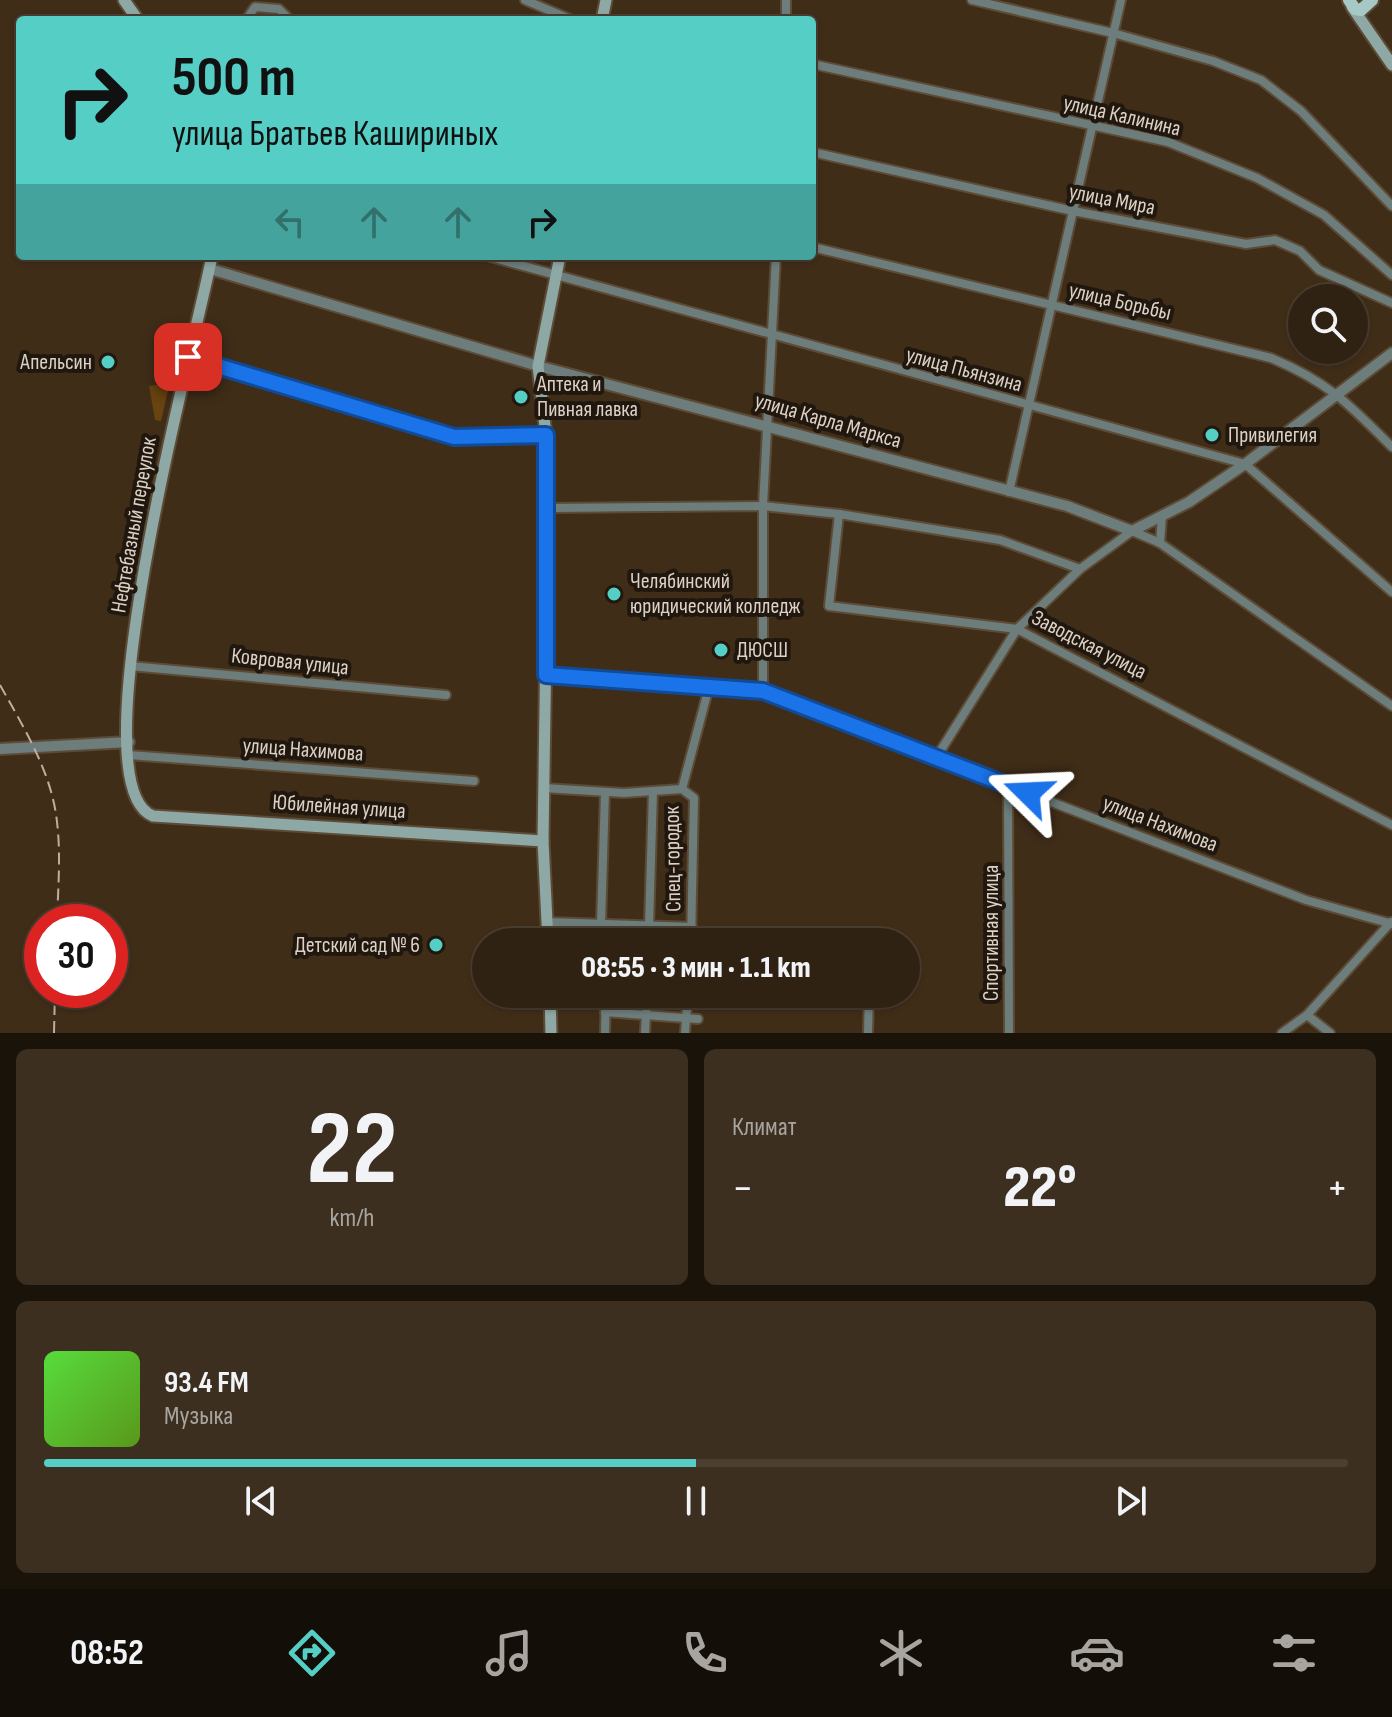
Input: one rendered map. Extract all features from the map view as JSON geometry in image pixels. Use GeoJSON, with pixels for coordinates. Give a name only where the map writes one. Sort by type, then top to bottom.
{"type":"FeatureCollection","features":[{"type":"Feature","properties":{"kind":"main road"},"geometry":{"type":"LineString","coordinates":[[1349,3],[1361,10],[1372,2]]}},
{"type":"Feature","properties":{"kind":"main road"},"geometry":{"type":"LineString","coordinates":[[1366,31],[1364,18],[1372,2]]}},
{"type":"Feature","properties":{"kind":"main road"},"geometry":{"type":"LineString","coordinates":[[1349,3],[1392,65]]}},
{"type":"Feature","properties":{"kind":"main road","name":"Нефтебазный переулок"},"geometry":{"type":"LineString","coordinates":[[137,805],[129,755],[130,666],[145,553],[211,260]]}},
{"type":"Feature","properties":{"kind":"main road"},"geometry":{"type":"LineString","coordinates":[[547,928],[543,841],[548,508],[546,435],[538,366],[559,260]]}},
{"type":"Feature","properties":{"kind":"main road","name":"Юбилейная улица"},"geometry":{"type":"LineString","coordinates":[[137,805],[153,816],[543,841]]}},
{"type":"Feature","properties":{"kind":"main road"},"geometry":{"type":"LineString","coordinates":[[550,1008],[551,1033]]}},
{"type":"Feature","properties":{"kind":"street"},"geometry":{"type":"LineString","coordinates":[[525,0],[563,16]]}},
{"type":"Feature","properties":{"kind":"street"},"geometry":{"type":"LineString","coordinates":[[972,0],[1113,33],[1213,61],[1261,80],[1301,111],[1392,206]]}},
{"type":"Feature","properties":{"kind":"street"},"geometry":{"type":"LineString","coordinates":[[1009,492],[1121,0]]}},
{"type":"Feature","properties":{"kind":"street"},"geometry":{"type":"LineString","coordinates":[[249,16],[255,7],[279,9],[286,16]]}},
{"type":"Feature","properties":{"kind":"street","name":"улица Калинина"},"geometry":{"type":"LineString","coordinates":[[816,65],[1168,142],[1257,178],[1324,215],[1392,275]]}},
{"type":"Feature","properties":{"kind":"street","name":"улица Мира"},"geometry":{"type":"LineString","coordinates":[[816,153],[1073,211],[1246,244],[1275,240],[1300,251],[1319,270],[1392,303]]}},
{"type":"Feature","properties":{"kind":"street","name":"улица Борьбы"},"geometry":{"type":"LineString","coordinates":[[816,248],[1271,358],[1309,374],[1337,392],[1392,447]]}},
{"type":"Feature","properties":{"kind":"street","name":"улица Пьянзина"},"geometry":{"type":"LineString","coordinates":[[501,260],[772,337],[1245,464],[1392,592]]}},
{"type":"Feature","properties":{"kind":"street"},"geometry":{"type":"LineString","coordinates":[[763,691],[763,506],[776,260]]}},
{"type":"Feature","properties":{"kind":"street","name":"улица Карла Маркса"},"geometry":{"type":"LineString","coordinates":[[210,269],[538,366],[767,424],[1067,506],[1160,543],[1392,706]]}},
{"type":"Feature","properties":{"kind":"street"},"geometry":{"type":"LineString","coordinates":[[936,758],[1017,629],[1080,569],[1132,531],[1162,517],[1245,464],[1392,353]]}},
{"type":"Feature","properties":{"kind":"street"},"geometry":{"type":"LineString","coordinates":[[188,357],[454,437],[546,435]]}},
{"type":"Feature","properties":{"kind":"street"},"geometry":{"type":"LineString","coordinates":[[548,508],[763,506],[839,514],[1000,540],[1080,569]]}},
{"type":"Feature","properties":{"kind":"street","name":"Заводская улица"},"geometry":{"type":"LineString","coordinates":[[839,514],[829,606],[1017,629],[1392,825]]}},
{"type":"Feature","properties":{"kind":"street"},"geometry":{"type":"LineString","coordinates":[[1160,543],[1162,517]]}},
{"type":"Feature","properties":{"kind":"street","name":"Ковровая улица"},"geometry":{"type":"LineString","coordinates":[[130,666],[446,695]]}},
{"type":"Feature","properties":{"kind":"street","name":"улица Нахимова"},"geometry":{"type":"LineString","coordinates":[[546,675],[763,691],[1306,900],[1392,923]]}},
{"type":"Feature","properties":{"kind":"street","name":"Спец-городок"},"geometry":{"type":"LineString","coordinates":[[692,927],[694,798],[682,789],[709,687]]}},
{"type":"Feature","properties":{"kind":"street"},"geometry":{"type":"LineString","coordinates":[[0,749],[129,742]]}},
{"type":"Feature","properties":{"kind":"street","name":"улица Нахимова"},"geometry":{"type":"LineString","coordinates":[[129,755],[474,781]]}},
{"type":"Feature","properties":{"kind":"street","name":"Спортивная улица"},"geometry":{"type":"LineString","coordinates":[[1008,786],[1009,1033]]}},
{"type":"Feature","properties":{"kind":"street"},"geometry":{"type":"LineString","coordinates":[[544,788],[605,792],[682,789]]}},
{"type":"Feature","properties":{"kind":"street"},"geometry":{"type":"LineString","coordinates":[[649,926],[653,791]]}},
{"type":"Feature","properties":{"kind":"street"},"geometry":{"type":"LineString","coordinates":[[596,928],[605,792]]}},
{"type":"Feature","properties":{"kind":"street"},"geometry":{"type":"LineString","coordinates":[[547,922],[692,927]]}},
{"type":"Feature","properties":{"kind":"street"},"geometry":{"type":"LineString","coordinates":[[1282,1033],[1307,1015],[1392,923]]}},
{"type":"Feature","properties":{"kind":"street"},"geometry":{"type":"LineString","coordinates":[[605,1008],[605,1033]]}},
{"type":"Feature","properties":{"kind":"street"},"geometry":{"type":"LineString","coordinates":[[645,1033],[646,1008]]}},
{"type":"Feature","properties":{"kind":"street"},"geometry":{"type":"LineString","coordinates":[[685,1033],[687,1008]]}},
{"type":"Feature","properties":{"kind":"street"},"geometry":{"type":"LineString","coordinates":[[868,1033],[869,1008]]}},
{"type":"Feature","properties":{"kind":"street"},"geometry":{"type":"LineString","coordinates":[[605,1012],[698,1019]]}},
{"type":"Feature","properties":{"kind":"street"},"geometry":{"type":"LineString","coordinates":[[1307,1015],[1330,1033]]}},
{"type":"Feature","properties":{"kind":"shaded area"},"geometry":{"type":"Polygon","coordinates":[[[149,386],[169,386],[161,421],[155,420],[149,386]]]}},
{"type":"Feature","properties":{"kind":"railway"},"geometry":{"type":"LineString","coordinates":[[0,685],[36,751],[54,804],[59,847],[58,904]]}},
{"type":"Feature","properties":{"kind":"railway"},"geometry":{"type":"LineString","coordinates":[[54,1033],[55,1008]]}},
{"type":"Feature","properties":{"kind":"place","name":"Апельсин"},"geometry":{"type":"Point","coordinates":[108,362]}},
{"type":"Feature","properties":{"kind":"place","name":"Аптека и Пивная лавка"},"geometry":{"type":"Point","coordinates":[521,397]}},
{"type":"Feature","properties":{"kind":"place","name":"Привилегия"},"geometry":{"type":"Point","coordinates":[1212,435]}},
{"type":"Feature","properties":{"kind":"place","name":"Челябинский юридический колледж"},"geometry":{"type":"Point","coordinates":[614,594]}},
{"type":"Feature","properties":{"kind":"place","name":"ДЮСШ"},"geometry":{"type":"Point","coordinates":[721,650]}},
{"type":"Feature","properties":{"kind":"place","name":"Детский сад № 6"},"geometry":{"type":"Point","coordinates":[436,945]}},
{"type":"Feature","properties":{"kind":"route"},"geometry":{"type":"LineString","coordinates":[[188,357],[454,437],[546,435],[546,675],[763,691],[1028,793]]}}]}
